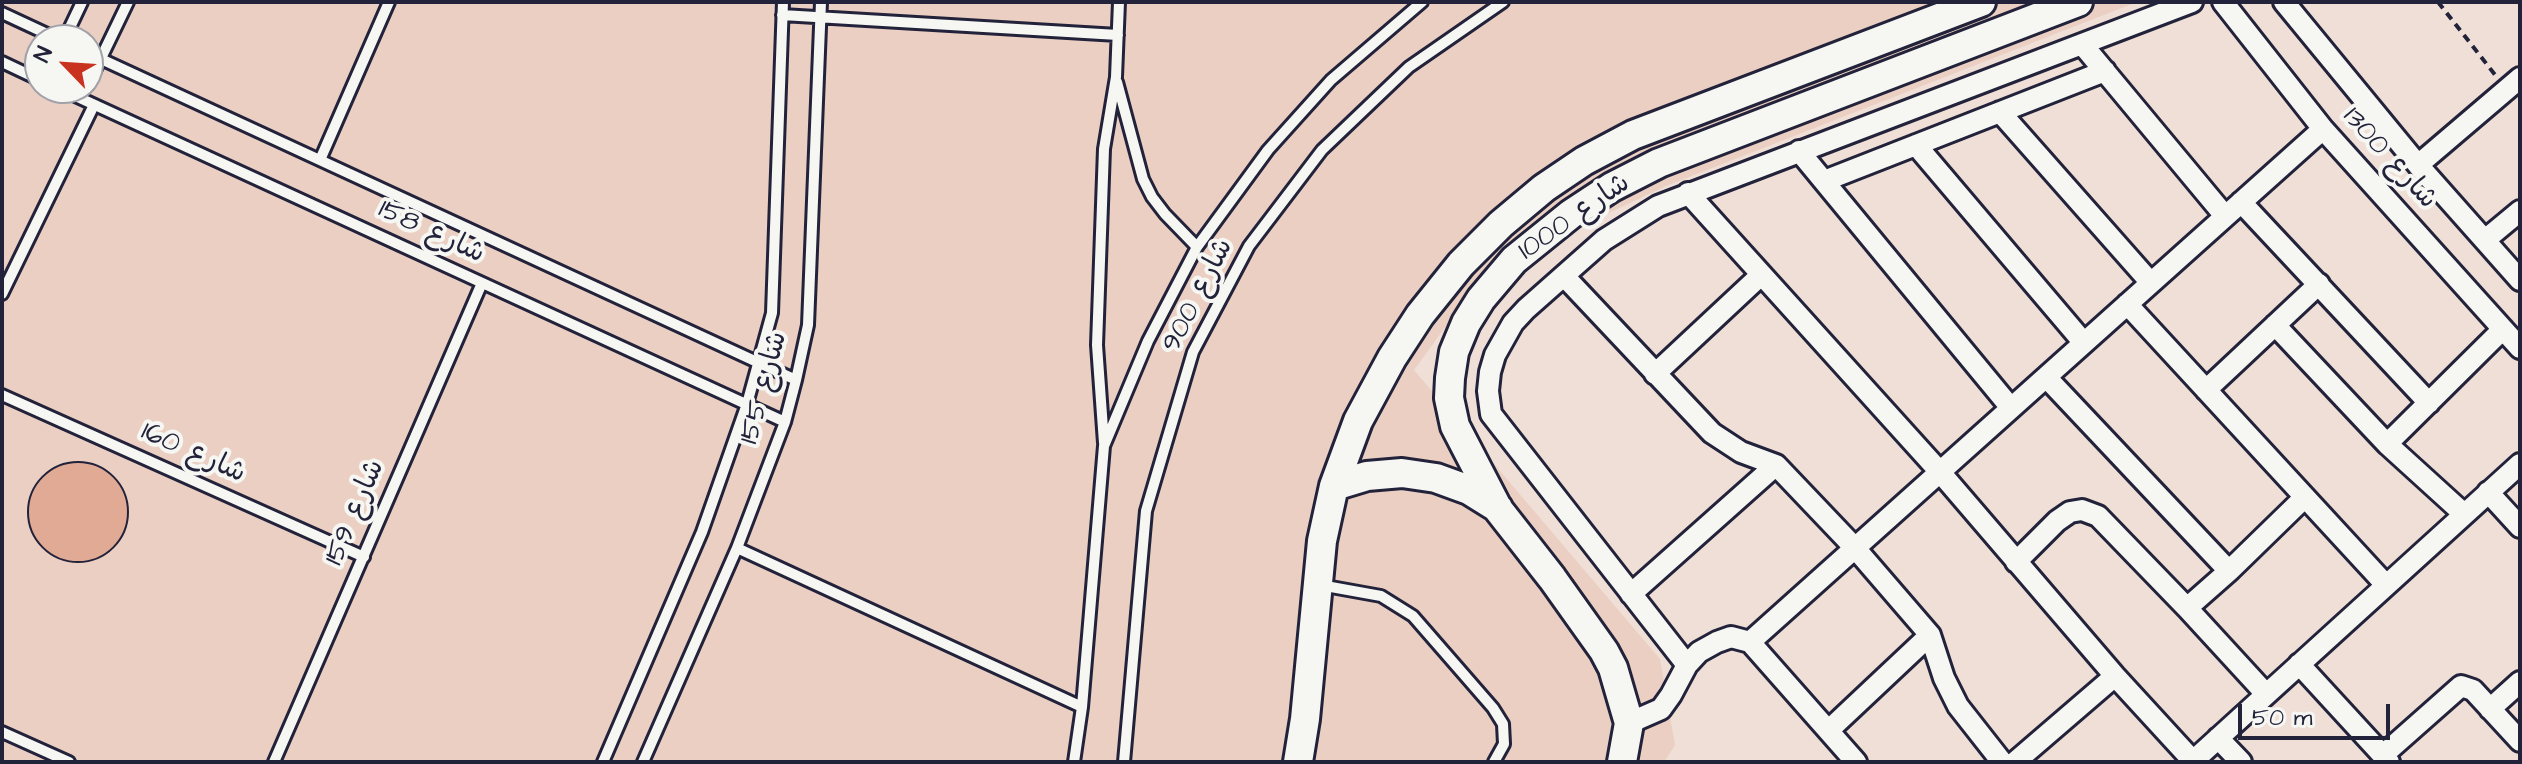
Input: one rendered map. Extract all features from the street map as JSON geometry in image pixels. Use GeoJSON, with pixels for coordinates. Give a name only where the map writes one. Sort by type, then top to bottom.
{"type":"FeatureCollection","features":[{"type":"Feature","properties":{"kind":"street","name":"شارع 1000"},"geometry":{"type":"LineString","coordinates":[[1298,762],[1322,541],[1334,486],[1358,421],[1392,358],[1420,315],[1461,264],[1501,224],[1544,188],[1584,161],[1633,135],[1981,2]]}},
{"type":"Feature","properties":{"kind":"street","name":"شارع 1000"},"geometry":{"type":"LineString","coordinates":[[1622,762],[1629,723],[1617,680],[1604,651],[1498,509],[1455,426],[1449,398],[1450,378],[1454,352],[1466,323],[1481,299],[1514,260],[1571,214],[1612,187],[1659,163],[2078,2]]}},
{"type":"Feature","properties":{"kind":"street"},"geometry":{"type":"LineString","coordinates":[[1687,665],[1491,414],[1488,391],[1490,372],[1503,338],[1526,309],[1604,240],[1630,222],[1688,193],[2192,2]]}},
{"type":"Feature","properties":{"kind":"street","name":"شارع 1300"},"geometry":{"type":"LineString","coordinates":[[2223,2],[2323,129],[2520,348]]}},
{"type":"Feature","properties":{"kind":"street","name":"شارع 1300"},"geometry":{"type":"LineString","coordinates":[[2284,2],[2418,165],[2520,280]]}},
{"type":"Feature","properties":{"kind":"street"},"geometry":{"type":"LineString","coordinates":[[2082,44],[2225,216]]}},
{"type":"Feature","properties":{"kind":"street"},"geometry":{"type":"LineString","coordinates":[[1824,181],[2105,71]]}},
{"type":"Feature","properties":{"kind":"street"},"geometry":{"type":"LineString","coordinates":[[2418,165],[2513,83]]}},
{"type":"Feature","properties":{"kind":"street"},"geometry":{"type":"LineString","coordinates":[[2000,112],[2151,283]]}},
{"type":"Feature","properties":{"kind":"street"},"geometry":{"type":"LineString","coordinates":[[1750,642],[2323,129]]}},
{"type":"Feature","properties":{"kind":"street"},"geometry":{"type":"LineString","coordinates":[[1916,145],[2084,343]]}},
{"type":"Feature","properties":{"kind":"street"},"geometry":{"type":"LineString","coordinates":[[1799,151],[2011,408]]}},
{"type":"Feature","properties":{"kind":"street"},"geometry":{"type":"LineString","coordinates":[[1688,193],[1940,472],[2192,762],[2520,464]]}},
{"type":"Feature","properties":{"kind":"street"},"geometry":{"type":"LineString","coordinates":[[2241,202],[2429,403]]}},
{"type":"Feature","properties":{"kind":"street"},"geometry":{"type":"LineString","coordinates":[[2485,240],[2520,211]]}},
{"type":"Feature","properties":{"kind":"street"},"geometry":{"type":"LineString","coordinates":[[1655,374],[1761,275]]}},
{"type":"Feature","properties":{"kind":"street"},"geometry":{"type":"LineString","coordinates":[[1564,276],[1712,433],[1741,452],[1776,465],[1855,548],[1930,635],[1944,678],[1958,706],[2002,762]]}},
{"type":"Feature","properties":{"kind":"street"},"geometry":{"type":"LineString","coordinates":[[2206,390],[2319,284]]}},
{"type":"Feature","properties":{"kind":"street"},"geometry":{"type":"LineString","coordinates":[[2127,304],[2386,585]]}},
{"type":"Feature","properties":{"kind":"street"},"geometry":{"type":"LineString","coordinates":[[2275,325],[2387,444],[2464,514]]}},
{"type":"Feature","properties":{"kind":"street"},"geometry":{"type":"LineString","coordinates":[[2387,444],[2503,329]]}},
{"type":"Feature","properties":{"kind":"street"},"geometry":{"type":"LineString","coordinates":[[2046,377],[2229,571]]}},
{"type":"Feature","properties":{"kind":"street"},"geometry":{"type":"LineString","coordinates":[[1631,594],[1776,465]]}},
{"type":"Feature","properties":{"kind":"street"},"geometry":{"type":"LineString","coordinates":[[1334,486],[1367,476],[1402,473],[1436,478],[1469,490],[1498,509]]}},
{"type":"Feature","properties":{"kind":"street"},"geometry":{"type":"LineString","coordinates":[[2488,492],[2520,527]]}},
{"type":"Feature","properties":{"kind":"street"},"geometry":{"type":"LineString","coordinates":[[2187,608],[2305,497]]}},
{"type":"Feature","properties":{"kind":"street"},"geometry":{"type":"LineString","coordinates":[[2016,562],[2070,512],[2082,510],[2098,516],[2266,694]]}},
{"type":"Feature","properties":{"kind":"street"},"geometry":{"type":"LineString","coordinates":[[1829,730],[1930,635]]}},
{"type":"Feature","properties":{"kind":"street"},"geometry":{"type":"LineString","coordinates":[[1629,723],[1661,709],[1687,665],[1699,652],[1731,637],[1750,642],[1856,762]]}},
{"type":"Feature","properties":{"kind":"street"},"geometry":{"type":"LineString","coordinates":[[2299,664],[2386,758],[2457,688],[2470,687],[2520,741]]}},
{"type":"Feature","properties":{"kind":"street"},"geometry":{"type":"LineString","coordinates":[[2015,762],[2115,676]]}},
{"type":"Feature","properties":{"kind":"street"},"geometry":{"type":"LineString","coordinates":[[2490,709],[2520,682]]}},
{"type":"Feature","properties":{"kind":"street"},"geometry":{"type":"LineString","coordinates":[[2218,738],[2241,762]]}},
{"type":"Feature","properties":{"kind":"lane"},"geometry":{"type":"LineString","coordinates":[[70,24],[82,2]]}},
{"type":"Feature","properties":{"kind":"lane"},"geometry":{"type":"LineString","coordinates":[[104,53],[128,2]]}},
{"type":"Feature","properties":{"kind":"lane"},"geometry":{"type":"LineString","coordinates":[[320,160],[389,2]]}},
{"type":"Feature","properties":{"kind":"lane","name":"شارع 155"},"geometry":{"type":"LineString","coordinates":[[603,762],[702,532],[747,404],[772,313],[783,2]]}},
{"type":"Feature","properties":{"kind":"lane","name":"شارع 155"},"geometry":{"type":"LineString","coordinates":[[643,762],[737,548],[785,422],[796,380],[809,310],[821,2]]}},
{"type":"Feature","properties":{"kind":"lane"},"geometry":{"type":"LineString","coordinates":[[1104,446],[1097,345],[1104,149],[1116,77],[1119,2]]}},
{"type":"Feature","properties":{"kind":"lane","name":"شارع 900"},"geometry":{"type":"LineString","coordinates":[[1074,762],[1082,707],[1104,446],[1148,341],[1197,247],[1268,150],[1331,80],[1422,2]]}},
{"type":"Feature","properties":{"kind":"lane","name":"شارع 900"},"geometry":{"type":"LineString","coordinates":[[1124,762],[1146,511],[1193,352],[1249,246],[1322,150],[1409,67],[1503,2]]}},
{"type":"Feature","properties":{"kind":"lane"},"geometry":{"type":"LineString","coordinates":[[2,13],[26,24]]}},
{"type":"Feature","properties":{"kind":"lane"},"geometry":{"type":"LineString","coordinates":[[782,15],[1118,35]]}},
{"type":"Feature","properties":{"kind":"lane","name":"شارع 158"},"geometry":{"type":"LineString","coordinates":[[104,60],[796,380]]}},
{"type":"Feature","properties":{"kind":"lane"},"geometry":{"type":"LineString","coordinates":[[2,62],[24,72]]}},
{"type":"Feature","properties":{"kind":"lane"},"geometry":{"type":"LineString","coordinates":[[1116,77],[1143,179],[1165,214],[1197,247]]}},
{"type":"Feature","properties":{"kind":"lane"},"geometry":{"type":"LineString","coordinates":[[2,294],[94,105]]}},
{"type":"Feature","properties":{"kind":"lane","name":"شارع 158"},"geometry":{"type":"LineString","coordinates":[[94,105],[785,422]]}},
{"type":"Feature","properties":{"kind":"lane","name":"شارع 159"},"geometry":{"type":"LineString","coordinates":[[274,762],[482,283]]}},
{"type":"Feature","properties":{"kind":"lane","name":"شارع 160"},"geometry":{"type":"LineString","coordinates":[[2,395],[364,557]]}},
{"type":"Feature","properties":{"kind":"lane"},"geometry":{"type":"LineString","coordinates":[[737,548],[1082,707]]}},
{"type":"Feature","properties":{"kind":"lane"},"geometry":{"type":"LineString","coordinates":[[1318,585],[1381,596],[1413,616],[1493,708],[1503,724],[1504,744],[1494,762]]}},
{"type":"Feature","properties":{"kind":"lane"},"geometry":{"type":"LineString","coordinates":[[2,732],[69,762]]}},
{"type":"Feature","properties":{"kind":"path"},"geometry":{"type":"LineString","coordinates":[[2438,2],[2513,83]]}},
{"type":"Feature","properties":{"kind":"shaded area"},"geometry":{"type":"Polygon","coordinates":[[[2,2],[2137,2],[1666,186],[1547,242],[1454,315],[1414,370],[1660,659],[1675,745],[1664,762],[2,762],[2,2]]]}},
{"type":"Feature","properties":{"kind":"building"},"geometry":{"type":"Polygon","coordinates":[[[78,462],[97,465],[114,476],[125,493],[128,512],[125,531],[114,548],[97,559],[78,562],[59,559],[42,548],[31,531],[28,512],[31,493],[42,476],[59,465],[78,462]]]}}]}
